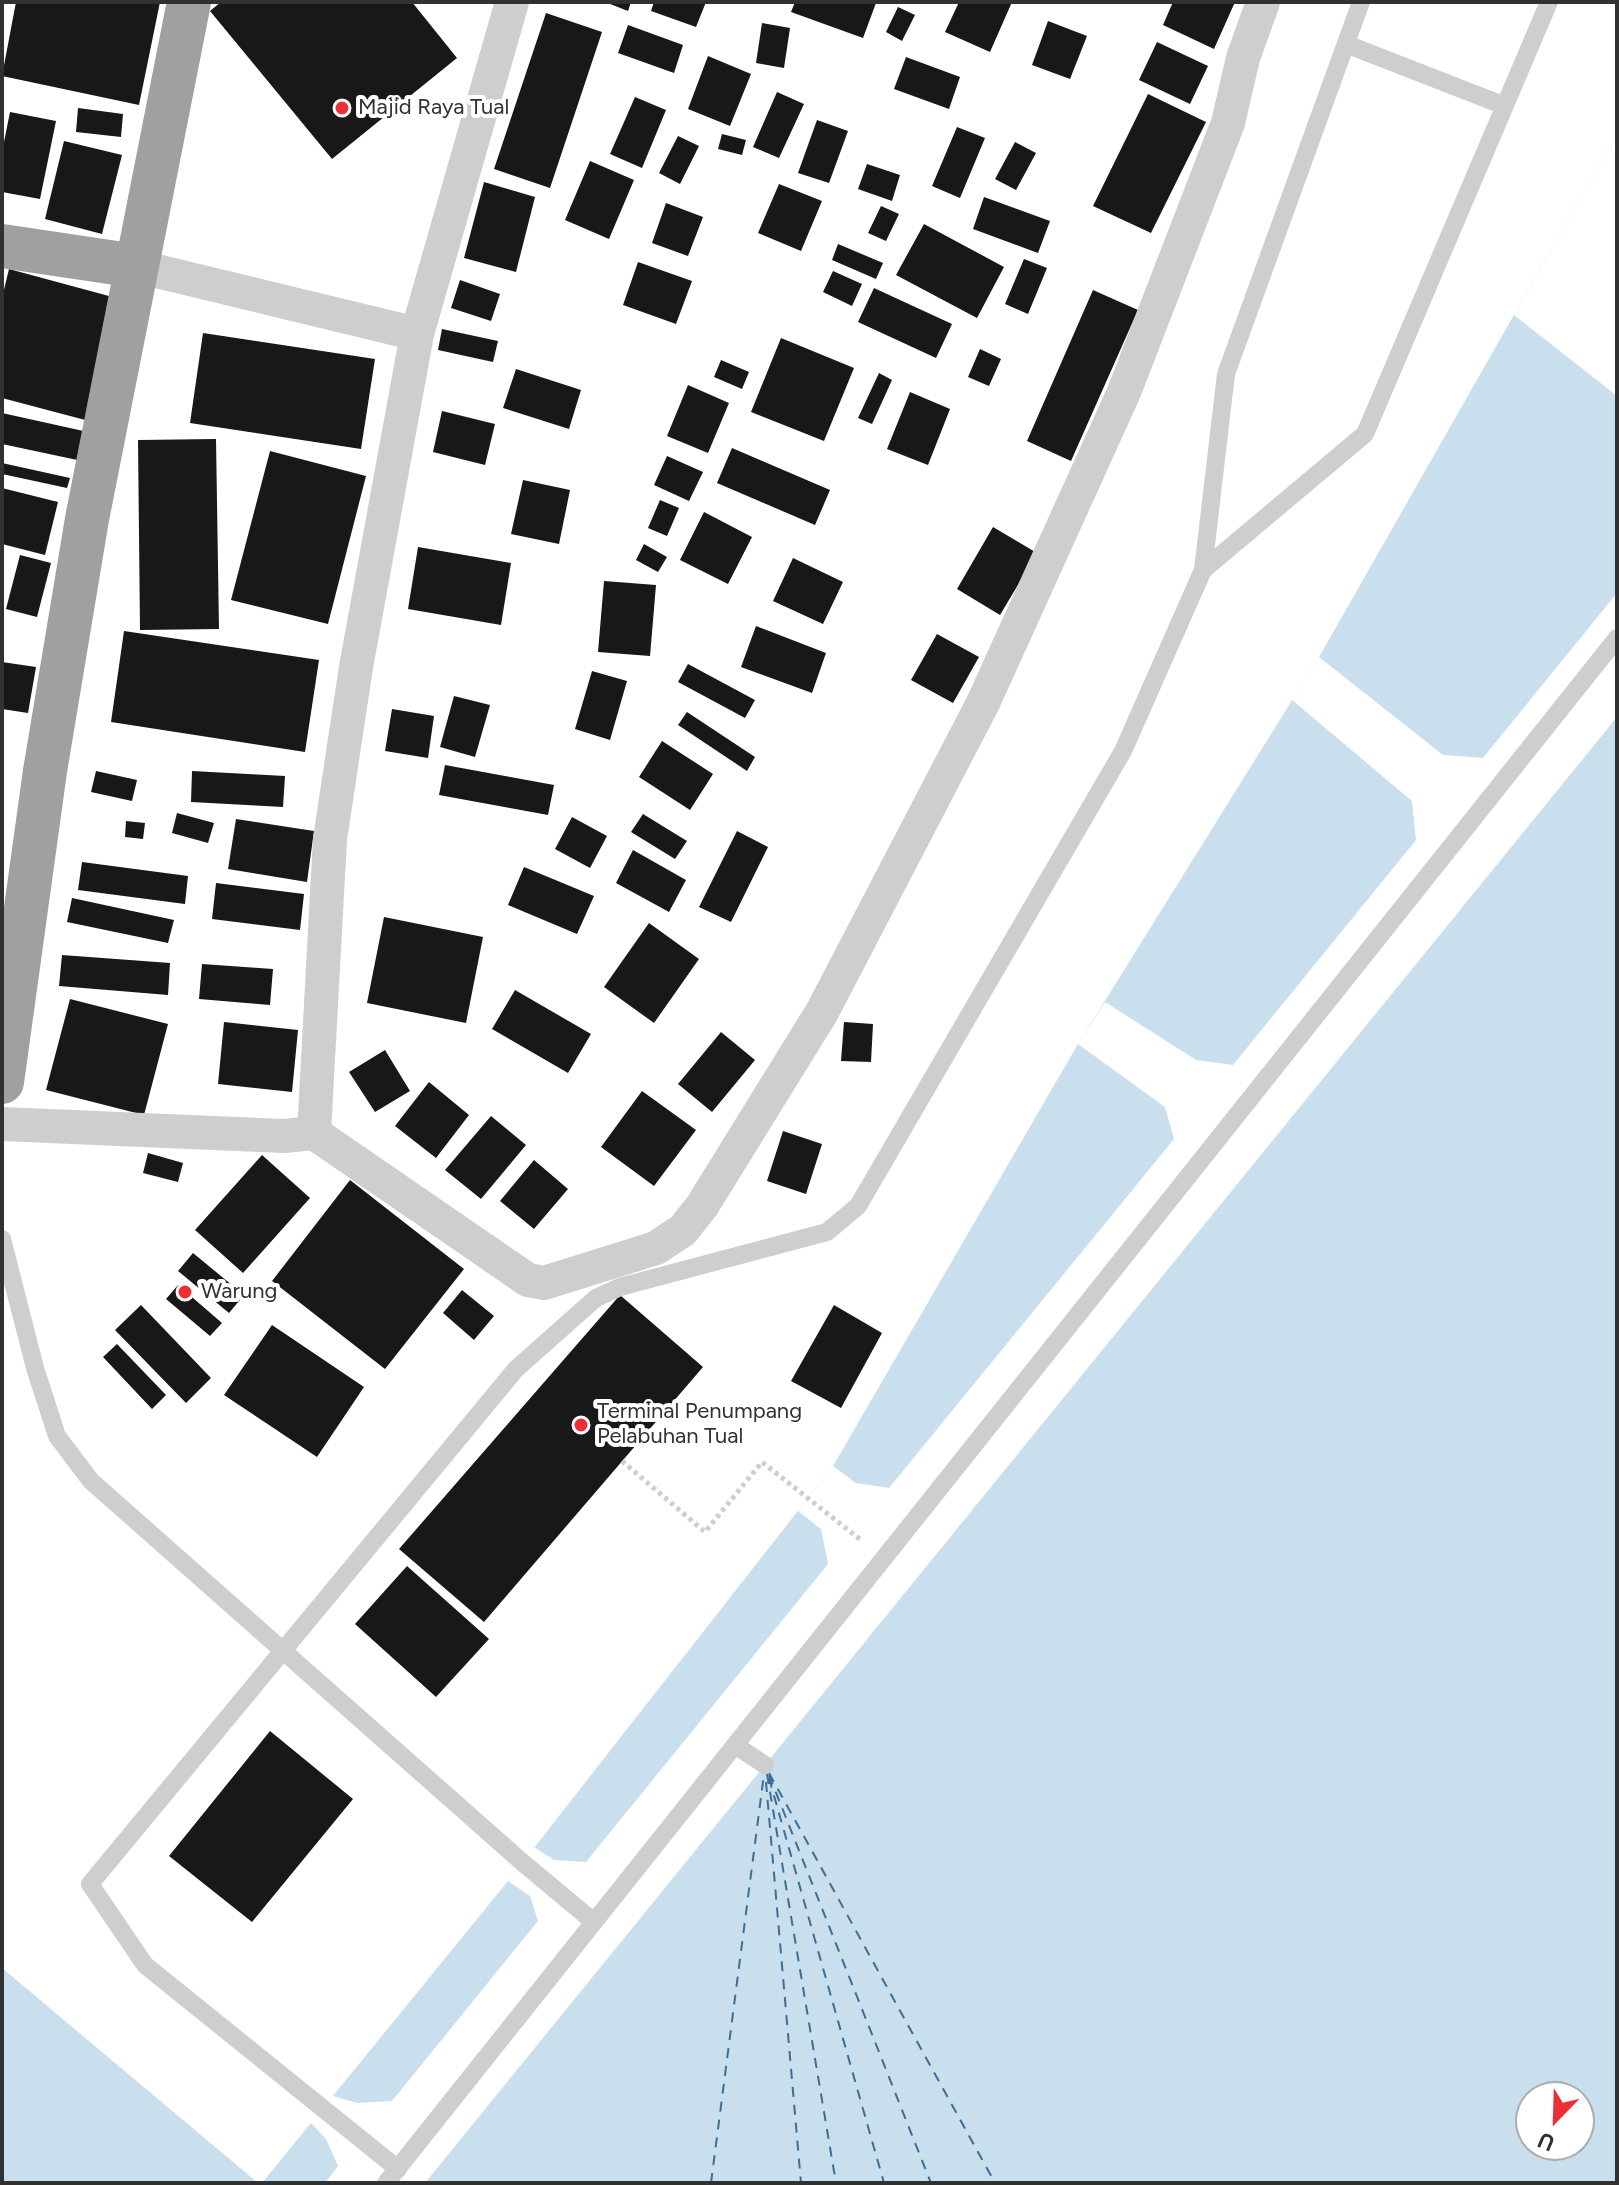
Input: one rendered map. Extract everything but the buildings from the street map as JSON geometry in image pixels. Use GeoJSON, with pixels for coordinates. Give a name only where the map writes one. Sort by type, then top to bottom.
{"type":"FeatureCollection","features":[{"type":"Feature","properties":{"kind":"highway"},"geometry":{"type":"LineString","coordinates":[[2,1082],[59,682],[87,519],[189,2]]}},
{"type":"Feature","properties":{"kind":"highway"},"geometry":{"type":"LineString","coordinates":[[2,246],[136,266]]}},
{"type":"Feature","properties":{"kind":"street"},"geometry":{"type":"LineString","coordinates":[[314,1133],[330,839],[359,652],[417,334],[512,2]]}},
{"type":"Feature","properties":{"kind":"street"},"geometry":{"type":"LineString","coordinates":[[2,1124],[284,1136],[314,1133],[528,1280],[544,1283],[656,1248],[683,1230],[702,1206],[822,1012],[983,703],[1135,364],[1228,123],[1243,58],[1263,2]]}},
{"type":"Feature","properties":{"kind":"street"},"geometry":{"type":"LineString","coordinates":[[136,266],[417,334]]}},
{"type":"Feature","properties":{"kind":"lane"},"geometry":{"type":"LineString","coordinates":[[1361,2],[1226,374],[1203,570],[1123,751],[858,1206],[827,1232],[620,1287],[596,1298],[516,1369],[90,1884],[145,1965],[392,2176],[1617,638]]}},
{"type":"Feature","properties":{"kind":"lane"},"geometry":{"type":"LineString","coordinates":[[1203,570],[1365,434],[1549,2]]}},
{"type":"Feature","properties":{"kind":"lane"},"geometry":{"type":"LineString","coordinates":[[1346,44],[1505,106]]}},
{"type":"Feature","properties":{"kind":"lane"},"geometry":{"type":"LineString","coordinates":[[2,1239],[35,1368],[57,1436],[91,1481],[594,1922]]}},
{"type":"Feature","properties":{"kind":"lane"},"geometry":{"type":"LineString","coordinates":[[735,1745],[765,1765]]}},
{"type":"Feature","properties":{"kind":"path"},"geometry":{"type":"LineString","coordinates":[[622,1461],[705,1532],[762,1462],[884,1558]]}},
{"type":"Feature","properties":{"kind":"water"},"geometry":{"type":"Polygon","coordinates":[[[1617,134],[1617,2183],[262,2183],[508,1881],[833,1466],[1078,1044],[1319,657],[1617,134]]]}},
{"type":"Feature","properties":{"kind":"water"},"geometry":{"type":"Polygon","coordinates":[[[2,1968],[258,2183],[2,2183],[2,1968]]]}},
{"type":"Feature","properties":{"kind":"pier"},"geometry":{"type":"Polygon","coordinates":[[[1617,134],[1617,396],[1514,315],[1617,134]]]}},
{"type":"Feature","properties":{"kind":"pier"},"geometry":{"type":"Polygon","coordinates":[[[1617,593],[1617,717],[425,2183],[325,2183],[338,2166],[326,2139],[311,2123],[333,2096],[357,2103],[392,2101],[538,1921],[530,1896],[508,1881],[534,1847],[554,1860],[586,1862],[828,1564],[821,1529],[798,1511],[833,1466],[856,1483],[889,1488],[1174,1139],[1165,1107],[1078,1044],[1105,1002],[1196,1060],[1233,1065],[1416,840],[1412,801],[1292,700],[1319,657],[1443,755],[1483,758],[1617,593]]]}},
{"type":"Feature","properties":{"kind":"ferry route"},"geometry":{"type":"LineString","coordinates":[[769,1773],[995,2183]]}},
{"type":"Feature","properties":{"kind":"ferry route"},"geometry":{"type":"LineString","coordinates":[[711,2183],[764,1774]]}},
{"type":"Feature","properties":{"kind":"ferry route"},"geometry":{"type":"LineString","coordinates":[[767,1774],[836,2183]]}},
{"type":"Feature","properties":{"kind":"ferry route"},"geometry":{"type":"LineString","coordinates":[[769,1775],[931,2183]]}},
{"type":"Feature","properties":{"kind":"ferry route"},"geometry":{"type":"LineString","coordinates":[[769,1778],[884,2183]]}},
{"type":"Feature","properties":{"kind":"ferry route"},"geometry":{"type":"LineString","coordinates":[[766,1782],[801,2183]]}},
{"type":"Feature","properties":{"kind":"place","name":"Majid Raya Tual"},"geometry":{"type":"Point","coordinates":[342,108]}},
{"type":"Feature","properties":{"kind":"place","name":"Warung"},"geometry":{"type":"Point","coordinates":[185,1292]}},
{"type":"Feature","properties":{"kind":"place","name":"Terminal Penumpang Pelabuhan Tual"},"geometry":{"type":"Point","coordinates":[581,1425]}}]}
